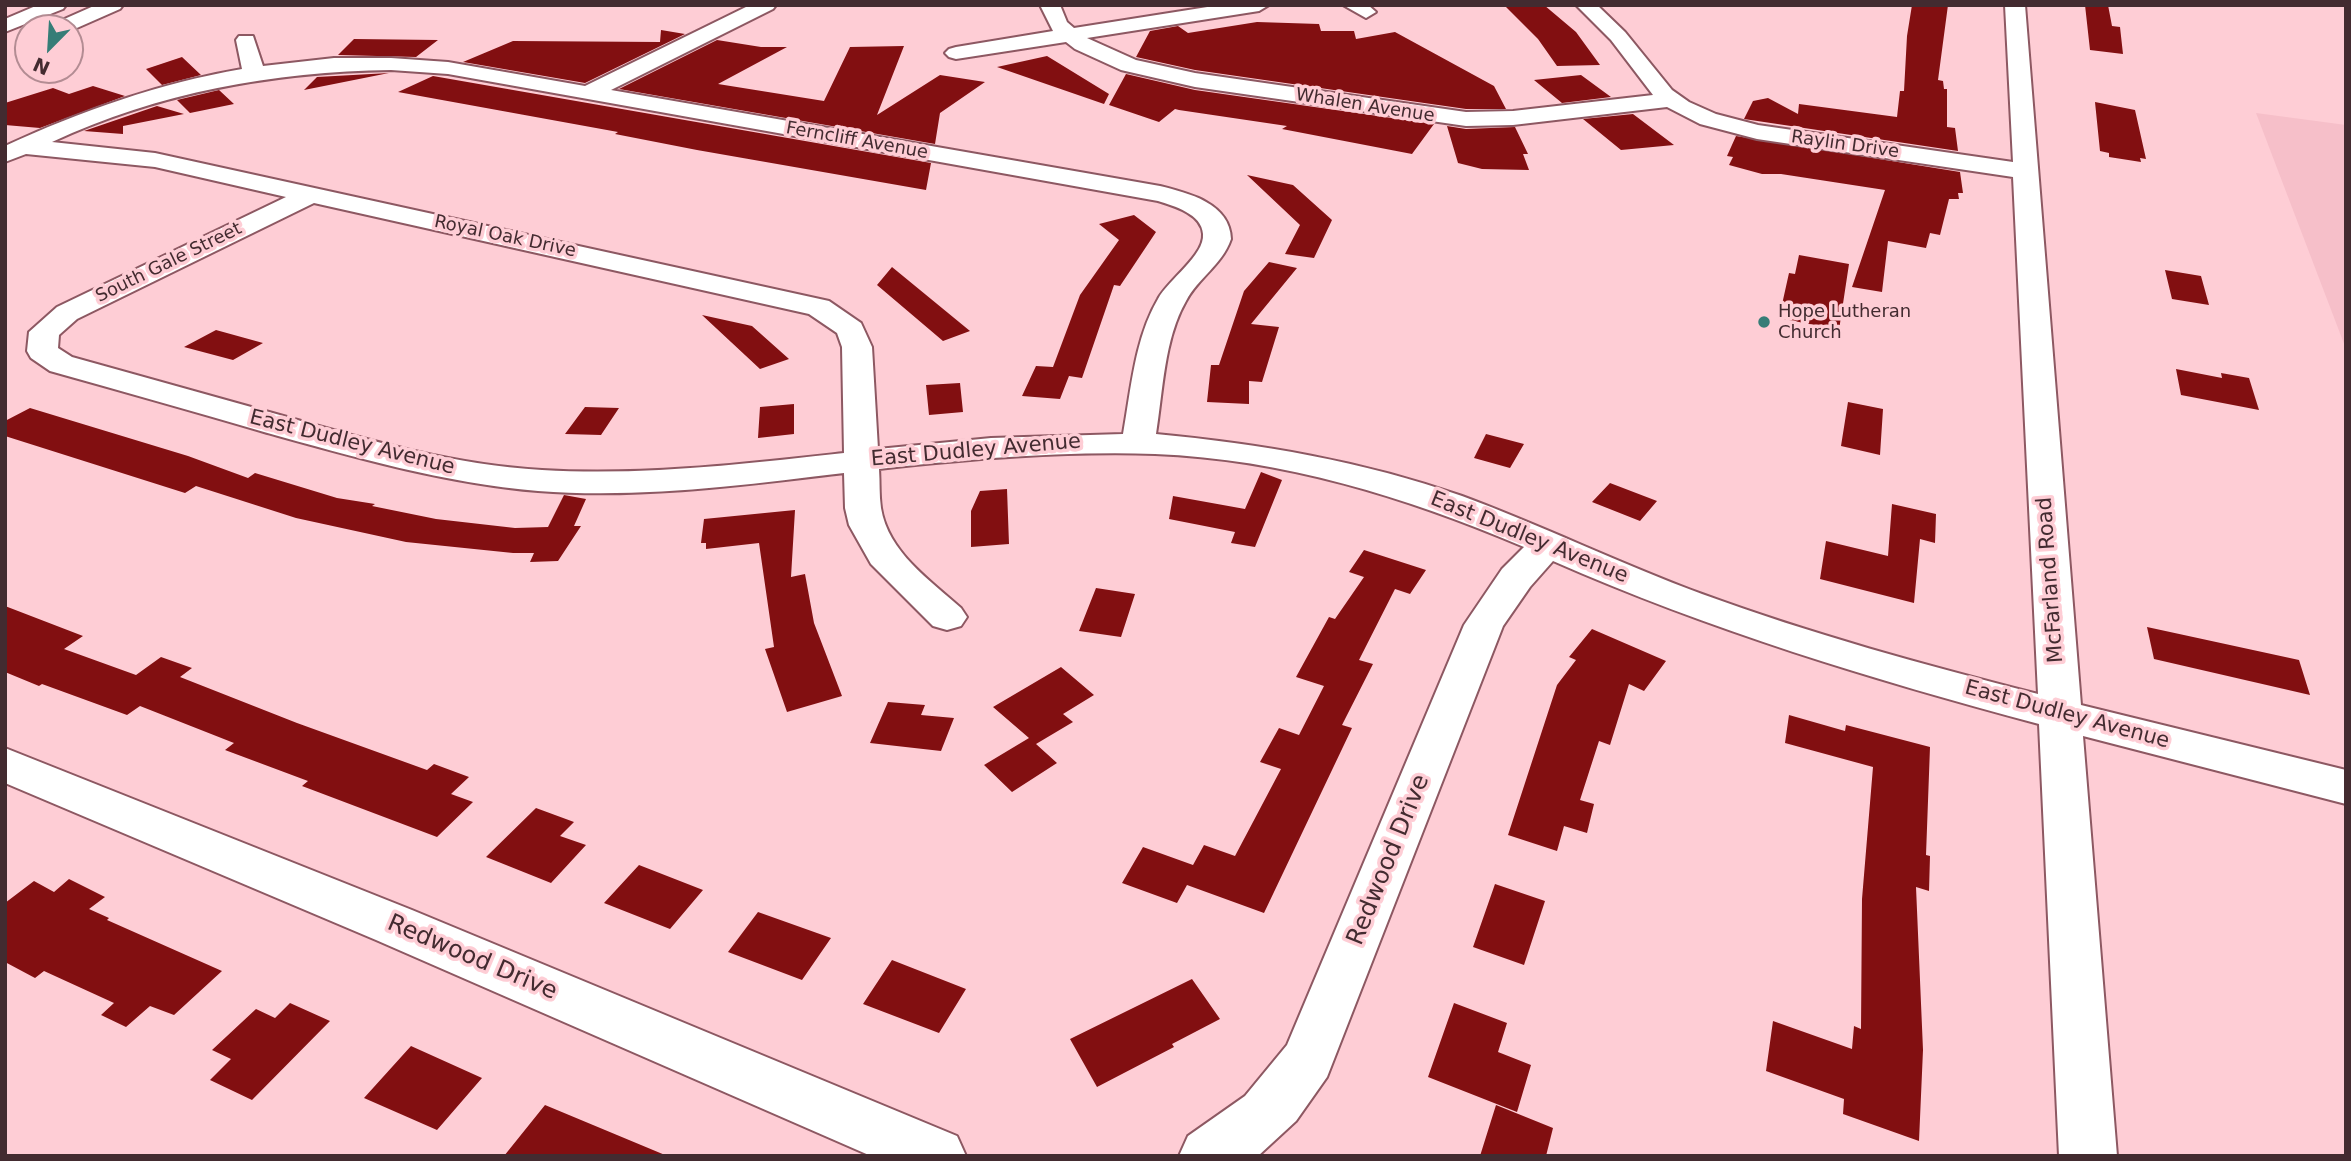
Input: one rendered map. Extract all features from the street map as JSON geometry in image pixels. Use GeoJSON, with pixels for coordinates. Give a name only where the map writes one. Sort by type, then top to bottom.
{"type":"FeatureCollection","features":[{"type":"Feature","properties":{"kind":"main road"},"geometry":{"type":"LineString","coordinates":[[5,26],[56,5]]}},
{"type":"Feature","properties":{"kind":"main road"},"geometry":{"type":"LineString","coordinates":[[84,18],[113,5]]}},
{"type":"Feature","properties":{"kind":"main road"},"geometry":{"type":"LineString","coordinates":[[737,5],[762,7]]}},
{"type":"Feature","properties":{"kind":"main road"},"geometry":{"type":"LineString","coordinates":[[1050,5],[1053,18],[1069,35]]}},
{"type":"Feature","properties":{"kind":"main road"},"geometry":{"type":"LineString","coordinates":[[956,53],[1259,5]]}},
{"type":"Feature","properties":{"kind":"main road"},"geometry":{"type":"LineString","coordinates":[[1586,5],[1618,36],[1659,89],[1671,100]]}},
{"type":"Feature","properties":{"kind":"main road","name":"McFarland Road"},"geometry":{"type":"LineString","coordinates":[[2015,5],[2088,1156]]}},
{"type":"Feature","properties":{"kind":"main road"},"geometry":{"type":"LineString","coordinates":[[588,93],[762,7]]}},
{"type":"Feature","properties":{"kind":"main road","name":"Whalen Avenue"},"geometry":{"type":"LineString","coordinates":[[1069,35],[1106,57],[1164,74],[1442,117],[1513,118],[1671,100]]}},
{"type":"Feature","properties":{"kind":"main road"},"geometry":{"type":"LineString","coordinates":[[246,40],[254,74]]}},
{"type":"Feature","properties":{"kind":"main road","name":"Ferncliff Avenue"},"geometry":{"type":"LineString","coordinates":[[13,151],[75,122],[186,87],[254,74],[337,65],[412,64],[1151,192],[1178,199],[1204,213],[1215,226],[1217,241],[1213,250],[1179,289],[1165,312],[1138,443]]}},
{"type":"Feature","properties":{"kind":"main road","name":"Raylin Drive"},"geometry":{"type":"LineString","coordinates":[[1671,100],[1708,119],[1757,132],[2024,171]]}},
{"type":"Feature","properties":{"kind":"main road","name":"Royal Oak Drive"},"geometry":{"type":"LineString","coordinates":[[13,151],[144,158],[819,307],[850,329],[857,346],[864,520],[877,549],[891,566],[947,617]]}},
{"type":"Feature","properties":{"kind":"main road","name":"South Gale Street"},"geometry":{"type":"LineString","coordinates":[[41,346],[44,332],[74,309],[312,194]]}},
{"type":"Feature","properties":{"kind":"main road","name":"East Dudley Avenue"},"geometry":{"type":"LineString","coordinates":[[41,346],[44,355],[61,364],[382,455],[459,472],[574,482],[640,481],[1015,444],[1138,443],[1230,451],[1348,473],[1426,496],[1720,614],[2060,716],[2346,787]]}},
{"type":"Feature","properties":{"kind":"main road","name":"Redwood Drive"},"geometry":{"type":"LineString","coordinates":[[1208,1156],[1239,1139],[1272,1109],[1308,1060],[1485,625],[1516,578],[1548,544]]}},
{"type":"Feature","properties":{"kind":"main road","name":"Redwood Drive"},"geometry":{"type":"LineString","coordinates":[[5,765],[394,925],[937,1156]]}},
{"type":"Feature","properties":{"kind":"shaded area"},"geometry":{"type":"Polygon","coordinates":[[[2256,113],[2346,125],[2346,349],[2256,113]]]}},
{"type":"Feature","properties":{"kind":"building"},"geometry":{"type":"Polygon","coordinates":[[[1504,5],[1544,5],[1576,32],[1600,65],[1557,66],[1538,39],[1504,5]]]}},
{"type":"Feature","properties":{"kind":"building"},"geometry":{"type":"Polygon","coordinates":[[[1912,5],[1948,5],[1938,80],[1943,81],[1944,89],[1947,89],[1947,127],[1955,128],[1958,151],[1744,119],[1753,101],[1768,98],[1798,114],[1799,104],[1897,117],[1900,91],[1904,91],[1907,36],[1912,5]]]}},
{"type":"Feature","properties":{"kind":"building"},"geometry":{"type":"Polygon","coordinates":[[[2085,5],[2108,5],[2112,26],[2120,27],[2123,54],[2090,50],[2085,5]]]}},
{"type":"Feature","properties":{"kind":"building"},"geometry":{"type":"Polygon","coordinates":[[[1257,22],[1319,24],[1321,31],[1354,31],[1356,39],[1395,32],[1494,86],[1506,109],[1466,109],[1195,70],[1136,57],[1150,31],[1178,26],[1188,33],[1257,22]]]}},
{"type":"Feature","properties":{"kind":"building"},"geometry":{"type":"Polygon","coordinates":[[[661,30],[685,34],[585,83],[463,62],[513,41],[660,42],[661,30]]]}},
{"type":"Feature","properties":{"kind":"building"},"geometry":{"type":"Polygon","coordinates":[[[354,39],[438,40],[416,57],[338,55],[354,39]]]}},
{"type":"Feature","properties":{"kind":"building"},"geometry":{"type":"Polygon","coordinates":[[[717,40],[761,47],[787,47],[718,84],[824,101],[850,47],[904,46],[877,115],[940,75],[985,82],[940,113],[935,144],[619,89],[717,40]]]}},
{"type":"Feature","properties":{"kind":"building"},"geometry":{"type":"Polygon","coordinates":[[[1047,56],[1109,94],[1104,104],[997,67],[1047,56]]]}},
{"type":"Feature","properties":{"kind":"building"},"geometry":{"type":"Polygon","coordinates":[[[182,57],[201,75],[162,85],[146,69],[182,57]]]}},
{"type":"Feature","properties":{"kind":"building"},"geometry":{"type":"Polygon","coordinates":[[[389,73],[304,90],[317,77],[389,73]]]}},
{"type":"Feature","properties":{"kind":"building"},"geometry":{"type":"Polygon","coordinates":[[[1126,74],[1195,90],[1434,124],[1412,154],[1282,129],[1287,126],[1175,109],[1159,122],[1109,105],[1126,74]]]}},
{"type":"Feature","properties":{"kind":"building"},"geometry":{"type":"Polygon","coordinates":[[[1581,75],[1611,97],[1562,103],[1534,80],[1581,75]]]}},
{"type":"Feature","properties":{"kind":"building"},"geometry":{"type":"Polygon","coordinates":[[[433,76],[931,163],[926,190],[697,150],[615,134],[618,132],[398,92],[433,76]]]}},
{"type":"Feature","properties":{"kind":"building"},"geometry":{"type":"Polygon","coordinates":[[[93,86],[125,96],[40,128],[5,125],[5,103],[53,88],[69,94],[93,86]]]}},
{"type":"Feature","properties":{"kind":"building"},"geometry":{"type":"Polygon","coordinates":[[[219,90],[234,104],[190,113],[177,100],[219,90]]]}},
{"type":"Feature","properties":{"kind":"building"},"geometry":{"type":"Polygon","coordinates":[[[2095,102],[2135,110],[2146,159],[2140,158],[2141,162],[2109,157],[2109,153],[2100,151],[2095,102]]]}},
{"type":"Feature","properties":{"kind":"building"},"geometry":{"type":"Polygon","coordinates":[[[157,106],[184,114],[123,126],[123,134],[84,131],[157,106]]]}},
{"type":"Feature","properties":{"kind":"building"},"geometry":{"type":"Polygon","coordinates":[[[1633,114],[1674,145],[1621,150],[1583,119],[1633,114]]]}},
{"type":"Feature","properties":{"kind":"building"},"geometry":{"type":"Polygon","coordinates":[[[1447,126],[1466,129],[1515,127],[1528,154],[1523,154],[1529,170],[1482,169],[1458,163],[1447,126]]]}},
{"type":"Feature","properties":{"kind":"building"},"geometry":{"type":"Polygon","coordinates":[[[1736,136],[1960,172],[1963,193],[1958,193],[1959,199],[1949,199],[1940,235],[1930,233],[1926,248],[1888,241],[1882,292],[1852,287],[1885,190],[1781,174],[1762,174],[1729,165],[1733,157],[1727,156],[1736,136]]]}},
{"type":"Feature","properties":{"kind":"building"},"geometry":{"type":"Polygon","coordinates":[[[1247,175],[1293,185],[1332,220],[1314,258],[1285,254],[1300,225],[1247,175]]]}},
{"type":"Feature","properties":{"kind":"building"},"geometry":{"type":"Polygon","coordinates":[[[1134,215],[1156,232],[1120,286],[1114,285],[1082,378],[1069,376],[1060,399],[1022,396],[1036,366],[1053,367],[1080,295],[1119,240],[1099,224],[1134,215]]]}},
{"type":"Feature","properties":{"kind":"building"},"geometry":{"type":"Polygon","coordinates":[[[1799,255],[1849,264],[1839,330],[1779,318],[1789,273],[1795,274],[1799,255]]]}},
{"type":"Feature","properties":{"kind":"building"},"geometry":{"type":"Polygon","coordinates":[[[1269,262],[1297,268],[1251,324],[1279,327],[1262,382],[1249,381],[1249,404],[1207,402],[1211,365],[1219,365],[1244,291],[1269,262]]]}},
{"type":"Feature","properties":{"kind":"building"},"geometry":{"type":"Polygon","coordinates":[[[892,267],[970,331],[943,341],[877,285],[892,267]]]}},
{"type":"Feature","properties":{"kind":"building"},"geometry":{"type":"Polygon","coordinates":[[[2165,270],[2201,276],[2209,305],[2172,299],[2165,270]]]}},
{"type":"Feature","properties":{"kind":"building"},"geometry":{"type":"Polygon","coordinates":[[[702,315],[752,326],[789,359],[760,369],[702,315]]]}},
{"type":"Feature","properties":{"kind":"building"},"geometry":{"type":"Polygon","coordinates":[[[216,330],[263,343],[233,360],[184,347],[216,330]]]}},
{"type":"Feature","properties":{"kind":"building"},"geometry":{"type":"Polygon","coordinates":[[[2176,369],[2222,378],[2221,373],[2249,378],[2259,410],[2181,395],[2176,369]]]}},
{"type":"Feature","properties":{"kind":"building"},"geometry":{"type":"Polygon","coordinates":[[[960,383],[963,412],[929,415],[926,385],[960,383]]]}},
{"type":"Feature","properties":{"kind":"building"},"geometry":{"type":"Polygon","coordinates":[[[1848,402],[1883,409],[1880,455],[1841,446],[1848,402]]]}},
{"type":"Feature","properties":{"kind":"building"},"geometry":{"type":"Polygon","coordinates":[[[794,404],[794,434],[758,438],[760,407],[794,404]]]}},
{"type":"Feature","properties":{"kind":"building"},"geometry":{"type":"Polygon","coordinates":[[[585,407],[619,408],[601,435],[565,434],[585,407]]]}},
{"type":"Feature","properties":{"kind":"building"},"geometry":{"type":"Polygon","coordinates":[[[30,408],[188,456],[248,478],[255,473],[337,498],[436,519],[515,528],[548,527],[564,495],[586,499],[574,526],[581,526],[558,561],[530,562],[534,553],[406,542],[296,518],[196,486],[185,493],[5,436],[5,421],[30,408]]]}},
{"type":"Feature","properties":{"kind":"building"},"geometry":{"type":"Polygon","coordinates":[[[1486,434],[1524,444],[1510,468],[1474,458],[1486,434]]]}},
{"type":"Feature","properties":{"kind":"building"},"geometry":{"type":"Polygon","coordinates":[[[1261,472],[1282,480],[1255,547],[1231,543],[1235,532],[1169,519],[1173,496],[1245,509],[1261,472]]]}},
{"type":"Feature","properties":{"kind":"building"},"geometry":{"type":"Polygon","coordinates":[[[1610,483],[1657,501],[1640,521],[1592,502],[1610,483]]]}},
{"type":"Feature","properties":{"kind":"building"},"geometry":{"type":"Polygon","coordinates":[[[1007,489],[1009,544],[971,547],[971,511],[980,491],[1007,489]]]}},
{"type":"Feature","properties":{"kind":"building"},"geometry":{"type":"Polygon","coordinates":[[[1892,504],[1936,514],[1935,543],[1920,539],[1914,603],[1820,579],[1826,541],[1888,556],[1892,504]]]}},
{"type":"Feature","properties":{"kind":"building"},"geometry":{"type":"Polygon","coordinates":[[[795,510],[791,577],[805,574],[814,623],[842,696],[787,712],[765,649],[774,647],[759,543],[706,549],[706,543],[701,543],[704,519],[795,510]]]}},
{"type":"Feature","properties":{"kind":"building"},"geometry":{"type":"Polygon","coordinates":[[[1364,550],[1426,570],[1410,594],[1395,589],[1359,660],[1373,664],[1342,725],[1352,728],[1264,913],[1187,885],[1177,903],[1122,883],[1143,847],[1193,865],[1204,845],[1235,856],[1281,769],[1260,762],[1279,728],[1299,735],[1324,686],[1296,677],[1329,617],[1335,619],[1364,577],[1349,572],[1364,550]]]}},
{"type":"Feature","properties":{"kind":"building"},"geometry":{"type":"Polygon","coordinates":[[[1096,588],[1135,594],[1121,637],[1079,631],[1096,588]]]}},
{"type":"Feature","properties":{"kind":"building"},"geometry":{"type":"Polygon","coordinates":[[[5,606],[83,636],[64,649],[136,675],[161,657],[192,668],[180,677],[297,723],[427,770],[434,764],[469,777],[451,794],[473,802],[437,837],[302,786],[308,781],[225,750],[234,743],[140,706],[127,715],[5,672],[5,606]]]}},
{"type":"Feature","properties":{"kind":"building"},"geometry":{"type":"Polygon","coordinates":[[[2147,627],[2299,660],[2310,695],[2154,659],[2147,627]]]}},
{"type":"Feature","properties":{"kind":"building"},"geometry":{"type":"Polygon","coordinates":[[[1592,629],[1666,661],[1644,691],[1629,684],[1610,745],[1599,741],[1580,800],[1594,804],[1587,833],[1564,826],[1557,851],[1508,835],[1557,685],[1576,660],[1569,657],[1592,629]]]}},
{"type":"Feature","properties":{"kind":"building"},"geometry":{"type":"Polygon","coordinates":[[[1061,667],[1094,695],[1063,714],[1073,722],[1036,744],[1057,763],[1012,792],[984,765],[1029,738],[993,707],[1061,667]]]}},
{"type":"Feature","properties":{"kind":"building"},"geometry":{"type":"Polygon","coordinates":[[[888,702],[925,705],[921,715],[954,718],[941,751],[870,743],[888,702]]]}},
{"type":"Feature","properties":{"kind":"building"},"geometry":{"type":"Polygon","coordinates":[[[1789,715],[1845,731],[1846,725],[1930,747],[1926,855],[1930,856],[1929,891],[1916,887],[1923,1050],[1919,1141],[1843,1114],[1844,1099],[1766,1071],[1773,1021],[1852,1049],[1854,1026],[1861,1029],[1862,899],[1873,767],[1785,743],[1789,715]]]}},
{"type":"Feature","properties":{"kind":"building"},"geometry":{"type":"Polygon","coordinates":[[[536,808],[574,822],[560,836],[586,845],[551,883],[486,857],[536,808]]]}},
{"type":"Feature","properties":{"kind":"building"},"geometry":{"type":"Polygon","coordinates":[[[639,865],[703,890],[670,929],[604,903],[639,865]]]}},
{"type":"Feature","properties":{"kind":"building"},"geometry":{"type":"Polygon","coordinates":[[[69,879],[105,897],[89,909],[109,918],[107,920],[222,971],[174,1015],[150,1006],[126,1027],[101,1015],[114,1003],[44,971],[35,978],[5,962],[5,903],[34,881],[54,892],[69,879]]]}},
{"type":"Feature","properties":{"kind":"building"},"geometry":{"type":"Polygon","coordinates":[[[1495,884],[1545,901],[1524,965],[1473,947],[1495,884]]]}},
{"type":"Feature","properties":{"kind":"building"},"geometry":{"type":"Polygon","coordinates":[[[758,912],[831,938],[802,980],[728,952],[758,912]]]}},
{"type":"Feature","properties":{"kind":"building"},"geometry":{"type":"Polygon","coordinates":[[[892,960],[966,989],[939,1033],[863,1004],[892,960]]]}},
{"type":"Feature","properties":{"kind":"building"},"geometry":{"type":"Polygon","coordinates":[[[1192,979],[1220,1019],[1172,1044],[1174,1047],[1097,1087],[1070,1039],[1192,979]]]}},
{"type":"Feature","properties":{"kind":"building"},"geometry":{"type":"Polygon","coordinates":[[[290,1003],[330,1021],[252,1100],[210,1080],[231,1059],[212,1050],[256,1009],[275,1018],[290,1003]]]}},
{"type":"Feature","properties":{"kind":"building"},"geometry":{"type":"Polygon","coordinates":[[[1454,1003],[1507,1023],[1498,1052],[1531,1065],[1517,1112],[1428,1077],[1454,1003]]]}},
{"type":"Feature","properties":{"kind":"building"},"geometry":{"type":"Polygon","coordinates":[[[411,1046],[482,1078],[437,1130],[364,1098],[411,1046]]]}},
{"type":"Feature","properties":{"kind":"building"},"geometry":{"type":"Polygon","coordinates":[[[545,1105],[665,1155],[665,1156],[504,1156],[545,1105]]]}},
{"type":"Feature","properties":{"kind":"building"},"geometry":{"type":"Polygon","coordinates":[[[1496,1105],[1553,1128],[1546,1156],[1480,1156],[1496,1105]]]}},
{"type":"Feature","properties":{"kind":"place","name":"Hope Lutheran Church"},"geometry":{"type":"Point","coordinates":[1764,322]}}]}
